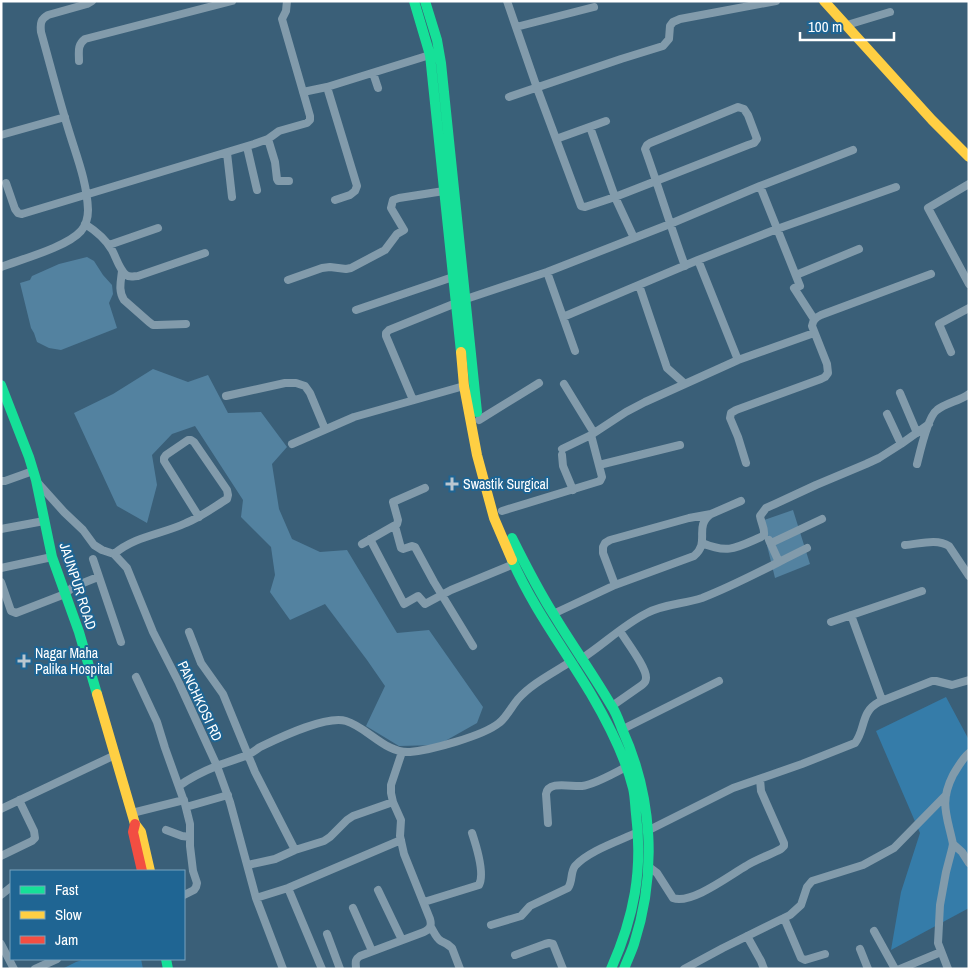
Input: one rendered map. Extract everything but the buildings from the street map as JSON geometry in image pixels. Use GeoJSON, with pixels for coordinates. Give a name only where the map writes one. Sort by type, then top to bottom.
{"type":"FeatureCollection","features":[{"type":"Feature","properties":{"kind":"main road"},"geometry":{"type":"LineString","coordinates":[[414,1],[434,54],[461,301],[479,420],[502,511],[514,543],[531,577],[612,706],[631,748],[639,774],[649,830],[649,867],[641,918],[634,945],[624,969]]}},
{"type":"Feature","properties":{"kind":"main road"},"geometry":{"type":"LineString","coordinates":[[425,1],[436,40],[434,54],[444,191],[453,277],[461,301],[464,386],[477,455],[494,518],[514,564],[528,592],[608,722],[633,790],[639,854],[637,882],[622,944],[611,969]]}},
{"type":"Feature","properties":{"kind":"main road"},"geometry":{"type":"LineString","coordinates":[[824,1],[932,120],[969,157]]}},
{"type":"Feature","properties":{"kind":"main road","name":"JAUNPUR ROAD"},"geometry":{"type":"LineString","coordinates":[[1,385],[5,406],[34,476],[52,557],[79,632],[150,870]]}},
{"type":"Feature","properties":{"kind":"main road","name":"JAUNPUR ROAD"},"geometry":{"type":"LineString","coordinates":[[135,824],[133,832],[142,870]]}},
{"type":"Feature","properties":{"kind":"street"},"geometry":{"type":"LineString","coordinates":[[1,267],[64,244],[81,231],[88,216],[86,185],[65,117],[40,24],[43,18],[48,15],[92,1]]}},
{"type":"Feature","properties":{"kind":"street"},"geometry":{"type":"LineString","coordinates":[[79,61],[79,47],[85,39],[232,1]]}},
{"type":"Feature","properties":{"kind":"street"},"geometry":{"type":"LineString","coordinates":[[6,183],[15,209],[22,214],[227,153],[268,139],[279,131],[307,123],[310,120],[310,116],[282,19],[286,11],[287,1]]}},
{"type":"Feature","properties":{"kind":"street"},"geometry":{"type":"LineString","coordinates":[[508,1],[537,88],[581,206],[585,207],[615,197],[656,180],[754,143],[757,139],[744,109],[738,107],[647,145],[645,149],[656,180],[670,224],[685,266]]}},
{"type":"Feature","properties":{"kind":"street"},"geometry":{"type":"LineString","coordinates":[[510,97],[663,46],[669,39],[670,26],[673,22],[680,19],[776,1]]}},
{"type":"Feature","properties":{"kind":"street"},"geometry":{"type":"LineString","coordinates":[[516,27],[594,6]]}},
{"type":"Feature","properties":{"kind":"street"},"geometry":{"type":"LineString","coordinates":[[847,25],[890,12]]}},
{"type":"Feature","properties":{"kind":"street"},"geometry":{"type":"LineString","coordinates":[[303,92],[327,87],[434,54]]}},
{"type":"Feature","properties":{"kind":"street"},"geometry":{"type":"LineString","coordinates":[[374,73],[378,88]]}},
{"type":"Feature","properties":{"kind":"street"},"geometry":{"type":"LineString","coordinates":[[327,87],[357,186],[350,195],[335,200]]}},
{"type":"Feature","properties":{"kind":"street"},"geometry":{"type":"LineString","coordinates":[[1,135],[65,117]]}},
{"type":"Feature","properties":{"kind":"street"},"geometry":{"type":"LineString","coordinates":[[556,139],[606,121]]}},
{"type":"Feature","properties":{"kind":"street"},"geometry":{"type":"LineString","coordinates":[[590,127],[615,197],[634,238]]}},
{"type":"Feature","properties":{"kind":"street"},"geometry":{"type":"LineString","coordinates":[[268,139],[275,162],[278,182],[289,181]]}},
{"type":"Feature","properties":{"kind":"street"},"geometry":{"type":"LineString","coordinates":[[247,146],[257,190]]}},
{"type":"Feature","properties":{"kind":"street"},"geometry":{"type":"LineString","coordinates":[[413,400],[386,333],[461,301],[547,272],[853,150]]}},
{"type":"Feature","properties":{"kind":"street"},"geometry":{"type":"LineString","coordinates":[[227,153],[232,197]]}},
{"type":"Feature","properties":{"kind":"street"},"geometry":{"type":"LineString","coordinates":[[969,184],[928,208],[969,284]]}},
{"type":"Feature","properties":{"kind":"street"},"geometry":{"type":"LineString","coordinates":[[760,186],[796,275],[797,287],[814,319]]}},
{"type":"Feature","properties":{"kind":"street"},"geometry":{"type":"LineString","coordinates":[[563,317],[777,229],[896,187]]}},
{"type":"Feature","properties":{"kind":"street"},"geometry":{"type":"LineString","coordinates":[[288,280],[322,268],[351,268],[373,258],[385,250],[397,234],[404,230],[391,208],[393,200],[444,191]]}},
{"type":"Feature","properties":{"kind":"street"},"geometry":{"type":"LineString","coordinates":[[85,224],[97,232],[109,245],[122,271],[131,277],[205,253]]}},
{"type":"Feature","properties":{"kind":"street"},"geometry":{"type":"LineString","coordinates":[[109,245],[158,228]]}},
{"type":"Feature","properties":{"kind":"street"},"geometry":{"type":"LineString","coordinates":[[796,275],[859,249]]}},
{"type":"Feature","properties":{"kind":"street"},"geometry":{"type":"LineString","coordinates":[[698,260],[738,360]]}},
{"type":"Feature","properties":{"kind":"street"},"geometry":{"type":"LineString","coordinates":[[122,271],[121,296],[136,311],[153,325],[186,324]]}},
{"type":"Feature","properties":{"kind":"street"},"geometry":{"type":"LineString","coordinates":[[547,272],[575,351]]}},
{"type":"Feature","properties":{"kind":"street"},"geometry":{"type":"LineString","coordinates":[[746,463],[730,418],[731,413],[825,377],[828,373],[812,326],[814,319],[931,274]]}},
{"type":"Feature","properties":{"kind":"street"},"geometry":{"type":"LineString","coordinates":[[356,310],[453,277]]}},
{"type":"Feature","properties":{"kind":"street"},"geometry":{"type":"LineString","coordinates":[[639,285],[667,368],[685,384]]}},
{"type":"Feature","properties":{"kind":"street"},"geometry":{"type":"LineString","coordinates":[[951,352],[939,324],[969,308]]}},
{"type":"Feature","properties":{"kind":"street"},"geometry":{"type":"LineString","coordinates":[[573,490],[564,466],[562,452],[638,405],[738,360],[814,333]]}},
{"type":"Feature","properties":{"kind":"street"},"geometry":{"type":"LineString","coordinates":[[226,396],[285,383],[296,383],[305,386],[310,393],[325,429]]}},
{"type":"Feature","properties":{"kind":"street"},"geometry":{"type":"LineString","coordinates":[[479,420],[539,383]]}},
{"type":"Feature","properties":{"kind":"street"},"geometry":{"type":"LineString","coordinates":[[502,511],[600,481],[602,477],[592,434],[564,384]]}},
{"type":"Feature","properties":{"kind":"street"},"geometry":{"type":"LineString","coordinates":[[292,444],[354,417],[464,386]]}},
{"type":"Feature","properties":{"kind":"street"},"geometry":{"type":"LineString","coordinates":[[900,393],[917,433]]}},
{"type":"Feature","properties":{"kind":"street"},"geometry":{"type":"LineString","coordinates":[[917,464],[929,424],[936,410],[969,394]]}},
{"type":"Feature","properties":{"kind":"street"},"geometry":{"type":"LineString","coordinates":[[887,414],[901,444]]}},
{"type":"Feature","properties":{"kind":"street"},"geometry":{"type":"LineString","coordinates":[[779,562],[771,543],[764,535],[765,531],[760,521],[760,516],[766,508],[866,464],[901,444],[929,424]]}},
{"type":"Feature","properties":{"kind":"street"},"geometry":{"type":"LineString","coordinates":[[114,554],[140,539],[185,524],[199,517],[227,498],[227,490],[194,442],[188,440],[166,455],[164,461],[199,517]]}},
{"type":"Feature","properties":{"kind":"street"},"geometry":{"type":"LineString","coordinates":[[599,465],[680,445]]}},
{"type":"Feature","properties":{"kind":"street"},"geometry":{"type":"LineString","coordinates":[[1,481],[34,476]]}},
{"type":"Feature","properties":{"kind":"street","name":"PANCHKOSI RD"},"geometry":{"type":"LineString","coordinates":[[34,476],[64,512],[83,530],[94,545],[114,554],[127,568],[153,632],[217,766],[228,795],[256,898],[283,969]]}},
{"type":"Feature","properties":{"kind":"street"},"geometry":{"type":"LineString","coordinates":[[362,544],[398,524],[393,502],[425,488]]}},
{"type":"Feature","properties":{"kind":"street"},"geometry":{"type":"LineString","coordinates":[[615,585],[603,553],[605,543],[623,536],[711,514],[741,501]]}},
{"type":"Feature","properties":{"kind":"street"},"geometry":{"type":"LineString","coordinates":[[553,614],[615,585],[689,559],[698,553],[701,548],[702,527],[704,521],[711,514]]}},
{"type":"Feature","properties":{"kind":"street"},"geometry":{"type":"LineString","coordinates":[[771,543],[822,519]]}},
{"type":"Feature","properties":{"kind":"street"},"geometry":{"type":"LineString","coordinates":[[1,529],[44,521]]}},
{"type":"Feature","properties":{"kind":"street"},"geometry":{"type":"LineString","coordinates":[[395,526],[401,548],[415,547],[473,646]]}},
{"type":"Feature","properties":{"kind":"street"},"geometry":{"type":"LineString","coordinates":[[702,543],[721,549],[728,549],[764,535]]}},
{"type":"Feature","properties":{"kind":"street"},"geometry":{"type":"LineString","coordinates":[[370,539],[404,604],[418,596],[425,604],[442,594],[514,564]]}},
{"type":"Feature","properties":{"kind":"street"},"geometry":{"type":"LineString","coordinates":[[905,545],[934,542],[944,543],[949,546],[969,576]]}},
{"type":"Feature","properties":{"kind":"street"},"geometry":{"type":"LineString","coordinates":[[581,659],[635,619],[649,612],[701,598],[806,548]]}},
{"type":"Feature","properties":{"kind":"street"},"geometry":{"type":"LineString","coordinates":[[1,568],[52,557]]}},
{"type":"Feature","properties":{"kind":"street"},"geometry":{"type":"LineString","coordinates":[[93,559],[121,642]]}},
{"type":"Feature","properties":{"kind":"street"},"geometry":{"type":"LineString","coordinates":[[1,582],[10,611],[16,613],[65,594],[73,587],[98,576]]}},
{"type":"Feature","properties":{"kind":"street"},"geometry":{"type":"LineString","coordinates":[[831,622],[922,591]]}},
{"type":"Feature","properties":{"kind":"street"},"geometry":{"type":"LineString","coordinates":[[851,615],[882,700]]}},
{"type":"Feature","properties":{"kind":"street"},"geometry":{"type":"LineString","coordinates":[[612,706],[638,690],[646,681],[643,666],[620,631]]}},
{"type":"Feature","properties":{"kind":"street"},"geometry":{"type":"LineString","coordinates":[[189,632],[202,663],[223,694],[255,772],[295,850]]}},
{"type":"Feature","properties":{"kind":"street"},"geometry":{"type":"LineString","coordinates":[[179,786],[191,777],[248,755],[289,734],[324,721],[335,720],[352,724],[381,742],[402,752],[439,746],[475,735],[500,722],[518,699],[535,685],[570,662]]}},
{"type":"Feature","properties":{"kind":"street"},"geometry":{"type":"LineString","coordinates":[[136,677],[157,722],[190,824],[192,862],[197,883],[196,887],[185,894]]}},
{"type":"Feature","properties":{"kind":"street"},"geometry":{"type":"LineString","coordinates":[[649,830],[733,788],[855,743],[868,712],[875,704],[882,700],[932,681],[952,685],[969,680]]}},
{"type":"Feature","properties":{"kind":"street"},"geometry":{"type":"LineString","coordinates":[[623,729],[718,682]]}},
{"type":"Feature","properties":{"kind":"street"},"geometry":{"type":"LineString","coordinates":[[402,752],[391,785],[393,802],[401,820],[401,840],[404,854],[424,902],[431,927],[439,940],[450,945],[460,969]]}},
{"type":"Feature","properties":{"kind":"street"},"geometry":{"type":"LineString","coordinates":[[948,969],[938,943],[940,905],[953,844],[944,807],[949,784],[963,758],[969,753]]}},
{"type":"Feature","properties":{"kind":"street"},"geometry":{"type":"LineString","coordinates":[[1,809],[115,755]]}},
{"type":"Feature","properties":{"kind":"street"},"geometry":{"type":"LineString","coordinates":[[548,824],[546,794],[549,788],[559,785],[584,786],[626,767]]}},
{"type":"Feature","properties":{"kind":"street"},"geometry":{"type":"LineString","coordinates":[[649,867],[657,874],[673,898],[683,900],[712,888],[747,865],[781,850],[784,842],[761,791],[760,779]]}},
{"type":"Feature","properties":{"kind":"street"},"geometry":{"type":"LineString","coordinates":[[132,813],[228,795]]}},
{"type":"Feature","properties":{"kind":"street"},"geometry":{"type":"LineString","coordinates":[[684,969],[796,910],[801,905],[807,888],[812,881],[863,865],[894,848],[946,795]]}},
{"type":"Feature","properties":{"kind":"street"},"geometry":{"type":"LineString","coordinates":[[1,856],[32,841],[34,838],[34,831],[19,800]]}},
{"type":"Feature","properties":{"kind":"street"},"geometry":{"type":"LineString","coordinates":[[248,865],[280,858],[295,850],[330,838],[353,816],[393,802]]}},
{"type":"Feature","properties":{"kind":"street"},"geometry":{"type":"LineString","coordinates":[[166,830],[190,837]]}},
{"type":"Feature","properties":{"kind":"street"},"geometry":{"type":"LineString","coordinates":[[491,925],[521,916],[530,906],[568,888],[572,870],[586,857],[638,832]]}},
{"type":"Feature","properties":{"kind":"street"},"geometry":{"type":"LineString","coordinates":[[424,902],[479,886],[481,876],[472,833]]}},
{"type":"Feature","properties":{"kind":"street"},"geometry":{"type":"LineString","coordinates":[[256,898],[288,888],[401,840]]}},
{"type":"Feature","properties":{"kind":"street"},"geometry":{"type":"LineString","coordinates":[[953,844],[969,862]]}},
{"type":"Feature","properties":{"kind":"street"},"geometry":{"type":"LineString","coordinates":[[288,888],[322,969]]}},
{"type":"Feature","properties":{"kind":"street"},"geometry":{"type":"LineString","coordinates":[[1,895],[10,890]]}},
{"type":"Feature","properties":{"kind":"street"},"geometry":{"type":"LineString","coordinates":[[378,890],[402,940]]}},
{"type":"Feature","properties":{"kind":"street"},"geometry":{"type":"LineString","coordinates":[[353,908],[372,951]]}},
{"type":"Feature","properties":{"kind":"street"},"geometry":{"type":"LineString","coordinates":[[784,918],[801,958],[806,960],[825,954]]}},
{"type":"Feature","properties":{"kind":"street"},"geometry":{"type":"LineString","coordinates":[[356,969],[356,958],[424,932],[431,927]]}},
{"type":"Feature","properties":{"kind":"street"},"geometry":{"type":"LineString","coordinates":[[874,931],[894,969]]}},
{"type":"Feature","properties":{"kind":"street"},"geometry":{"type":"LineString","coordinates":[[327,934],[340,969]]}},
{"type":"Feature","properties":{"kind":"street"},"geometry":{"type":"LineString","coordinates":[[747,936],[764,969]]}},
{"type":"Feature","properties":{"kind":"street"},"geometry":{"type":"LineString","coordinates":[[515,955],[549,943],[553,944],[563,969]]}},
{"type":"Feature","properties":{"kind":"street"},"geometry":{"type":"LineString","coordinates":[[2,946],[14,969]]}},
{"type":"Feature","properties":{"kind":"street"},"geometry":{"type":"LineString","coordinates":[[860,949],[868,969]]}},
{"type":"Feature","properties":{"kind":"street"},"geometry":{"type":"LineString","coordinates":[[900,969],[941,952]]}},
{"type":"Feature","properties":{"kind":"street"},"geometry":{"type":"LineString","coordinates":[[35,969],[55,960]]}},
{"type":"Feature","properties":{"kind":"shaded area"},"geometry":{"type":"Polygon","coordinates":[[[87,257],[94,261],[112,285],[113,294],[109,303],[117,328],[61,350],[49,348],[37,342],[31,328],[20,283],[30,280],[32,276],[59,264],[87,257]]]}},
{"type":"Feature","properties":{"kind":"shaded area"},"geometry":{"type":"Polygon","coordinates":[[[153,369],[188,382],[208,375],[228,413],[261,412],[287,447],[272,464],[279,509],[292,539],[320,552],[347,550],[397,633],[429,630],[483,707],[477,723],[438,745],[399,746],[366,726],[385,686],[325,604],[290,620],[270,592],[275,575],[271,547],[241,517],[243,500],[195,426],[172,434],[152,455],[157,485],[147,523],[117,506],[74,413],[113,394],[153,369]]]}},
{"type":"Feature","properties":{"kind":"shaded area"},"geometry":{"type":"Polygon","coordinates":[[[793,510],[810,564],[775,578],[761,521],[793,510]]]}},
{"type":"Feature","properties":{"kind":"shaded area"},"geometry":{"type":"Polygon","coordinates":[[[946,697],[969,740],[969,908],[891,950],[901,892],[920,833],[876,731],[946,697]]]}},
{"type":"Feature","properties":{"kind":"shaded area"},"geometry":{"type":"Polygon","coordinates":[[[82,960],[141,960],[143,969],[62,969],[82,960]]]}},
{"type":"Feature","properties":{"kind":"traffic: fast"},"geometry":{"type":"LineString","coordinates":[[414,1],[430,55],[461,352]]}},
{"type":"Feature","properties":{"kind":"traffic: fast"},"geometry":{"type":"LineString","coordinates":[[425,1],[437,40],[441,63],[477,412]]}},
{"type":"Feature","properties":{"kind":"traffic: fast"},"geometry":{"type":"LineString","coordinates":[[1,385],[29,457],[36,480],[52,557],[79,632],[97,694]]}},
{"type":"Feature","properties":{"kind":"traffic: fast"},"geometry":{"type":"LineString","coordinates":[[512,538],[548,606],[614,711],[632,755],[640,781],[648,835],[646,890],[634,944],[624,969]]}},
{"type":"Feature","properties":{"kind":"traffic: fast"},"geometry":{"type":"LineString","coordinates":[[512,560],[539,612],[604,716],[621,752],[633,788],[638,835],[635,893],[626,931],[611,969]]}},
{"type":"Feature","properties":{"kind":"traffic: fast"},"geometry":{"type":"LineString","coordinates":[[166,960],[168,969]]}},
{"type":"Feature","properties":{"kind":"traffic: slow"},"geometry":{"type":"LineString","coordinates":[[824,1],[932,120],[969,157]]}},
{"type":"Feature","properties":{"kind":"traffic: slow"},"geometry":{"type":"LineString","coordinates":[[461,352],[464,386],[477,455],[494,518],[512,560]]}},
{"type":"Feature","properties":{"kind":"traffic: slow"},"geometry":{"type":"LineString","coordinates":[[97,694],[135,824],[141,832],[150,870]]}},
{"type":"Feature","properties":{"kind":"traffic: jam"},"geometry":{"type":"LineString","coordinates":[[135,824],[133,832],[142,870]]}},
{"type":"Feature","properties":{"kind":"place","name":"Swastik Surgical"},"geometry":{"type":"Point","coordinates":[452,484]}},
{"type":"Feature","properties":{"kind":"place","name":"Nagar Maha Palika Hospital"},"geometry":{"type":"Point","coordinates":[24,661]}}]}
